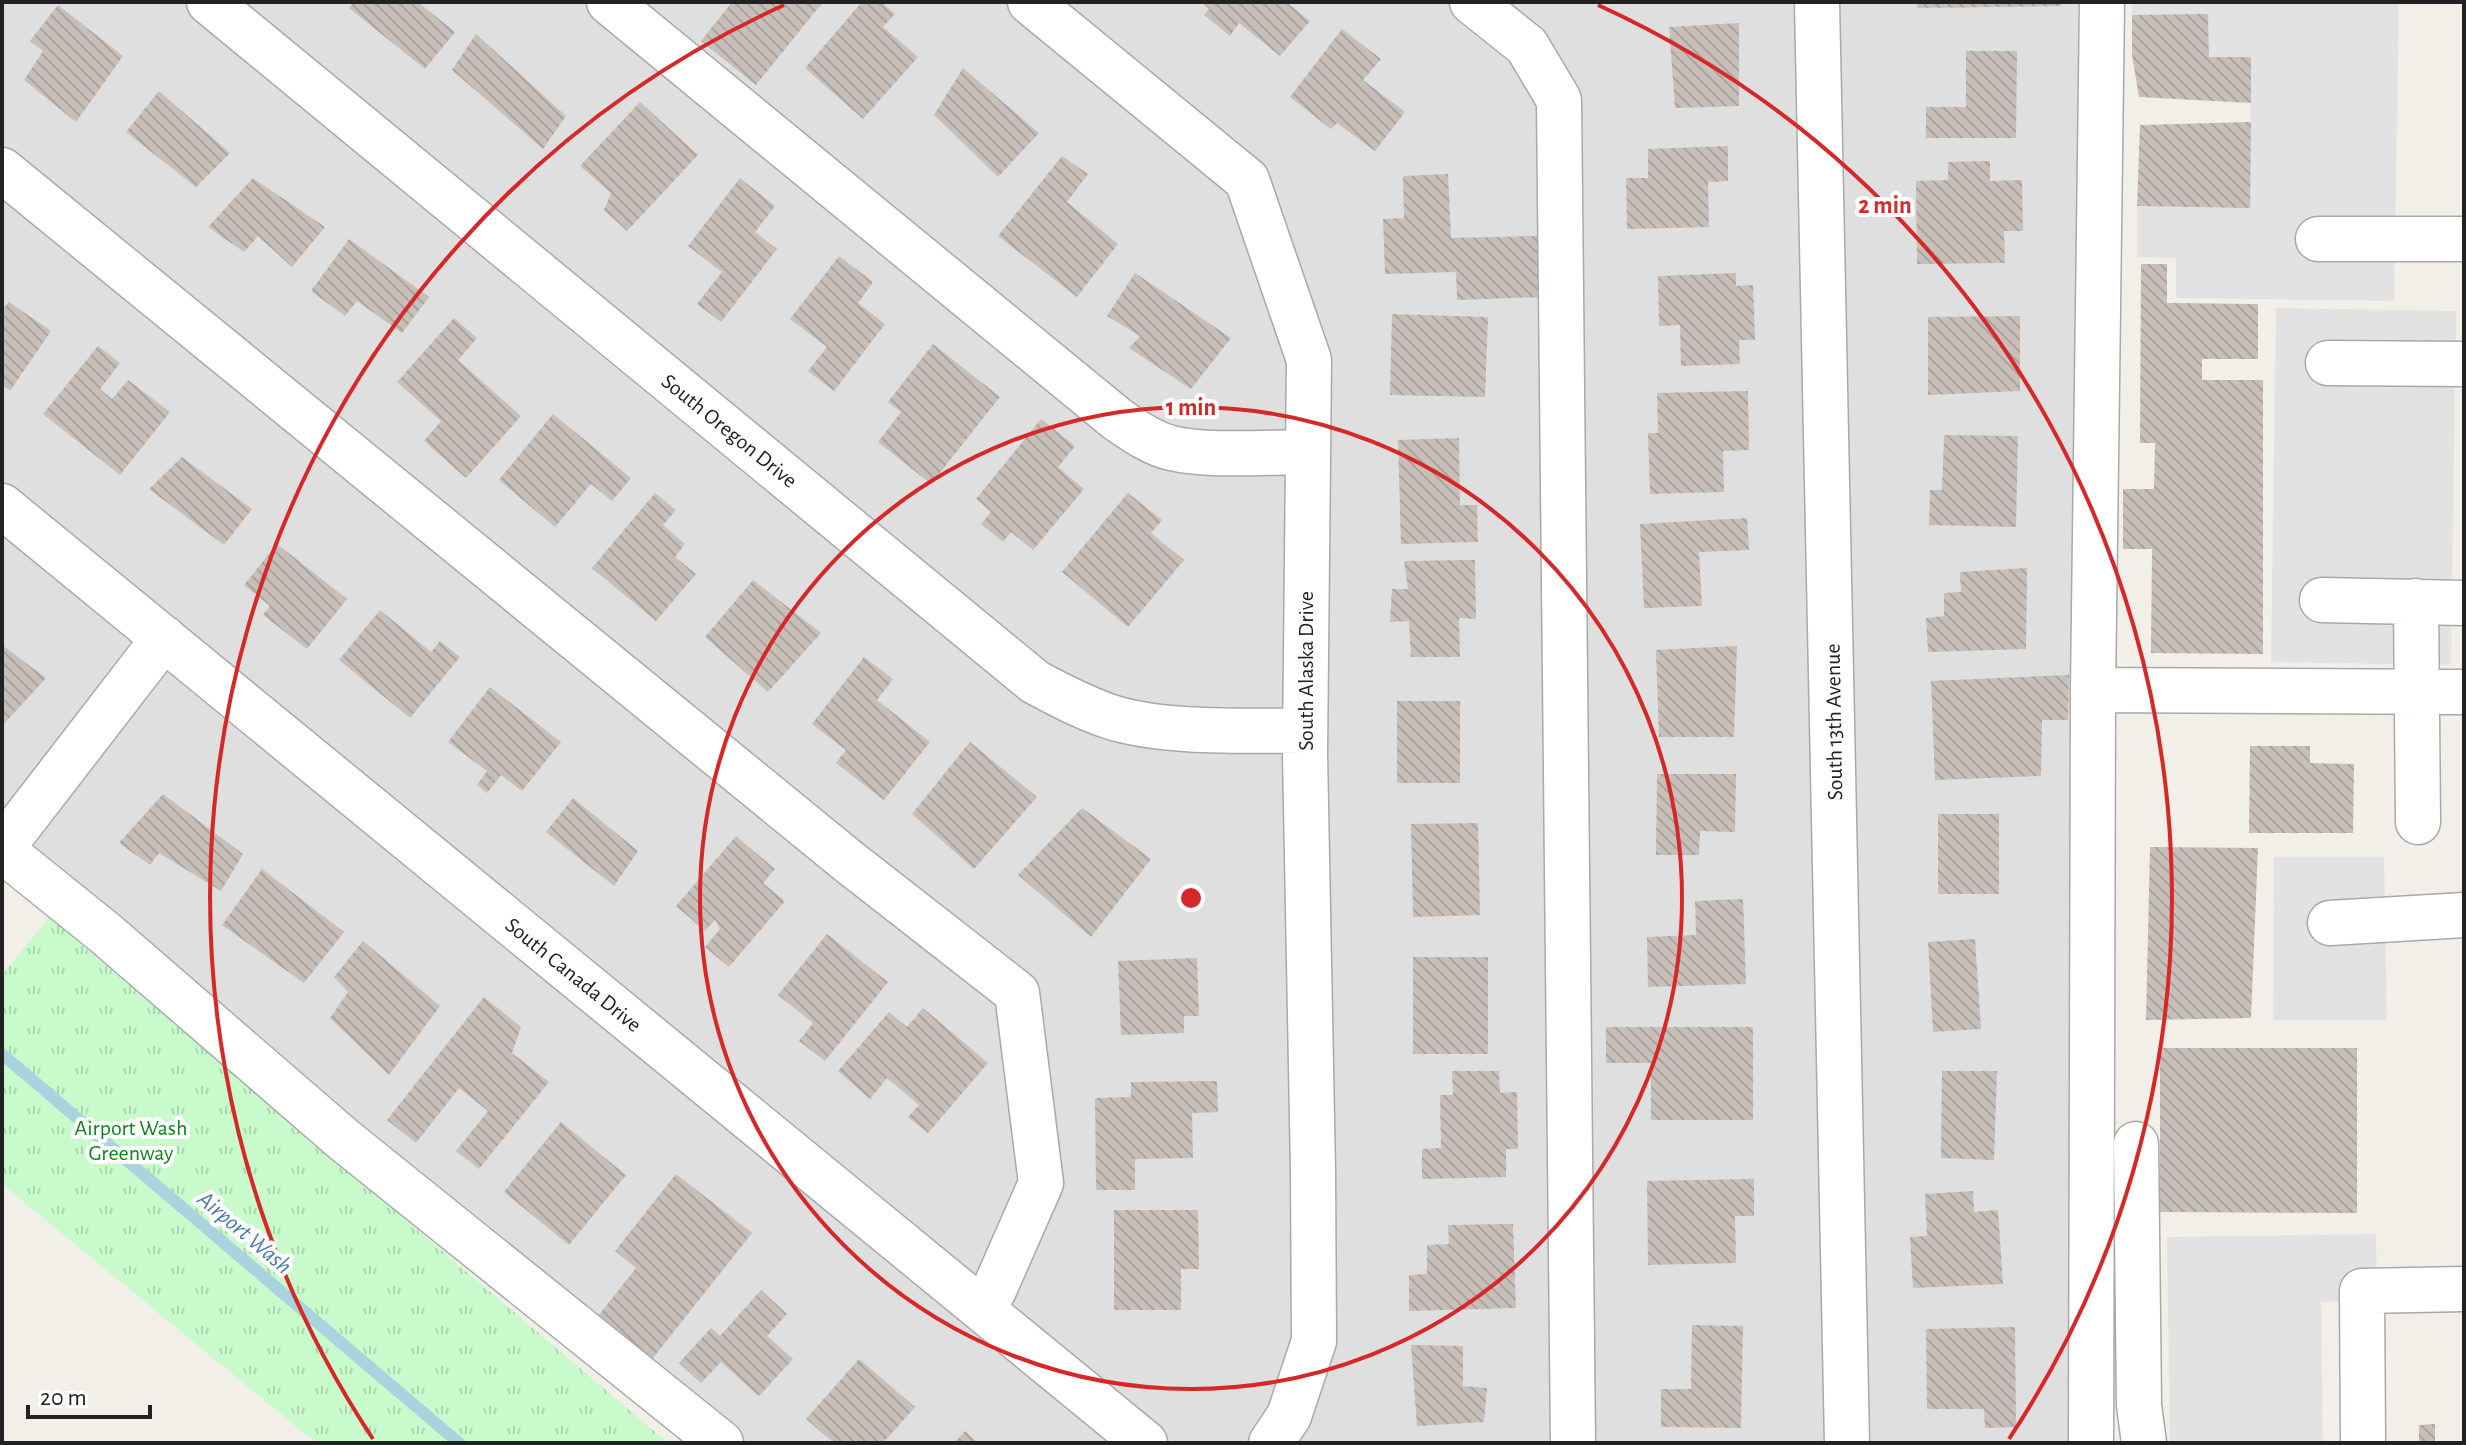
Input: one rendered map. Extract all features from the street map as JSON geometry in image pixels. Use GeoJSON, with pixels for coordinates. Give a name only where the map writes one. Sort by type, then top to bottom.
{"type":"FeatureCollection","features":[{"type":"Feature","properties":{"kind":"street","name":"South Oregon Drive"},"geometry":{"type":"LineString","coordinates":[[209,2],[1035,682],[1075,703],[1116,718],[1183,728],[1305,731]]}},
{"type":"Feature","properties":{"kind":"street"},"geometry":{"type":"LineString","coordinates":[[609,2],[1140,435],[1171,448],[1307,452]]}},
{"type":"Feature","properties":{"kind":"street","name":"South Alaska Drive"},"geometry":{"type":"LineString","coordinates":[[1030,2],[1247,180],[1309,360],[1305,731],[1314,1341],[1289,1416],[1271,1443]]}},
{"type":"Feature","properties":{"kind":"street"},"geometry":{"type":"LineString","coordinates":[[1472,2],[1527,46],[1559,100],[1573,1443]]}},
{"type":"Feature","properties":{"kind":"street","name":"South 13th Avenue"},"geometry":{"type":"LineString","coordinates":[[1817,2],[1847,1443]]}},
{"type":"Feature","properties":{"kind":"street"},"geometry":{"type":"LineString","coordinates":[[2091,1443],[2093,690],[2102,2]]}},
{"type":"Feature","properties":{"kind":"street"},"geometry":{"type":"LineString","coordinates":[[2,170],[848,861],[1017,993],[1041,1183],[994,1290],[980,1307]]}},
{"type":"Feature","properties":{"kind":"street"},"geometry":{"type":"LineString","coordinates":[[2318,239],[2464,239]]}},
{"type":"Feature","properties":{"kind":"street"},"geometry":{"type":"LineString","coordinates":[[2328,363],[2464,364]]}},
{"type":"Feature","properties":{"kind":"street","name":"South Canada Drive"},"geometry":{"type":"LineString","coordinates":[[2,506],[1145,1443]]}},
{"type":"Feature","properties":{"kind":"street"},"geometry":{"type":"LineString","coordinates":[[2322,600],[2464,603]]}},
{"type":"Feature","properties":{"kind":"street"},"geometry":{"type":"LineString","coordinates":[[2416,601],[2418,822]]}},
{"type":"Feature","properties":{"kind":"street"},"geometry":{"type":"LineString","coordinates":[[164,638],[2,849],[105,933],[343,1139],[721,1443]]}},
{"type":"Feature","properties":{"kind":"street"},"geometry":{"type":"LineString","coordinates":[[2093,690],[2464,692]]}},
{"type":"Feature","properties":{"kind":"street"},"geometry":{"type":"LineString","coordinates":[[2330,923],[2464,915]]}},
{"type":"Feature","properties":{"kind":"street"},"geometry":{"type":"LineString","coordinates":[[2136,1144],[2139,1405],[2144,1443]]}},
{"type":"Feature","properties":{"kind":"street"},"geometry":{"type":"LineString","coordinates":[[2363,1443],[2362,1291],[2464,1289]]}},
{"type":"Feature","properties":{"kind":"shaded area"},"geometry":{"type":"Polygon","coordinates":[[[2,2],[2078,2],[2077,1443],[743,1443],[2,833],[2,2]]]}},
{"type":"Feature","properties":{"kind":"shaded area"},"geometry":{"type":"Polygon","coordinates":[[[2132,2],[2399,2],[2394,301],[2176,298],[2176,258],[2137,257],[2137,206],[2249,207],[2251,58],[2132,55],[2132,2]]]}},
{"type":"Feature","properties":{"kind":"shaded area"},"geometry":{"type":"Polygon","coordinates":[[[2276,308],[2456,311],[2451,665],[2271,662],[2276,308]]]}},
{"type":"Feature","properties":{"kind":"shaded area"},"geometry":{"type":"Polygon","coordinates":[[[2274,857],[2384,857],[2387,1020],[2273,1020],[2274,857]]]}},
{"type":"Feature","properties":{"kind":"shaded area"},"geometry":{"type":"Polygon","coordinates":[[[2376,1234],[2377,1300],[2321,1302],[2323,1443],[2170,1443],[2167,1237],[2376,1234]]]}},
{"type":"Feature","properties":{"kind":"green space","name":"Airport Wash Greenway"},"geometry":{"type":"Polygon","coordinates":[[[49,917],[668,1443],[316,1443],[2,1184],[2,975],[49,917]]]}},
{"type":"Feature","properties":{"kind":"building"},"geometry":{"type":"Polygon","coordinates":[[[354,2],[418,2],[455,32],[425,69],[349,8],[354,2]]]}},
{"type":"Feature","properties":{"kind":"building"},"geometry":{"type":"Polygon","coordinates":[[[732,2],[823,2],[756,85],[701,41],[732,2]]]}},
{"type":"Feature","properties":{"kind":"building"},"geometry":{"type":"Polygon","coordinates":[[[862,2],[881,2],[895,14],[883,27],[918,57],[863,119],[805,68],[862,2]]]}},
{"type":"Feature","properties":{"kind":"building"},"geometry":{"type":"Polygon","coordinates":[[[1202,2],[1286,2],[1310,21],[1280,56],[1239,23],[1230,36],[1204,15],[1209,9],[1202,2]]]}},
{"type":"Feature","properties":{"kind":"building"},"geometry":{"type":"Polygon","coordinates":[[[1918,2],[2061,2],[2061,6],[1917,8],[1918,2]]]}},
{"type":"Feature","properties":{"kind":"building"},"geometry":{"type":"Polygon","coordinates":[[[58,5],[123,56],[76,122],[24,80],[43,51],[30,41],[58,5]]]}},
{"type":"Feature","properties":{"kind":"building"},"geometry":{"type":"Polygon","coordinates":[[[2208,14],[2209,57],[2251,57],[2251,103],[2139,97],[2132,55],[2132,15],[2208,14]]]}},
{"type":"Feature","properties":{"kind":"building"},"geometry":{"type":"Polygon","coordinates":[[[1739,23],[1739,106],[1675,108],[1669,27],[1739,23]]]}},
{"type":"Feature","properties":{"kind":"building"},"geometry":{"type":"Polygon","coordinates":[[[1342,29],[1381,59],[1363,80],[1405,112],[1375,151],[1337,123],[1331,129],[1290,97],[1342,29]]]}},
{"type":"Feature","properties":{"kind":"building"},"geometry":{"type":"Polygon","coordinates":[[[476,34],[566,116],[543,149],[452,70],[476,34]]]}},
{"type":"Feature","properties":{"kind":"building"},"geometry":{"type":"Polygon","coordinates":[[[1966,51],[2017,51],[2016,138],[1926,138],[1926,107],[1966,107],[1966,51]]]}},
{"type":"Feature","properties":{"kind":"building"},"geometry":{"type":"Polygon","coordinates":[[[963,68],[1039,133],[998,177],[934,115],[963,68]]]}},
{"type":"Feature","properties":{"kind":"building"},"geometry":{"type":"Polygon","coordinates":[[[159,91],[230,153],[196,187],[126,132],[159,91]]]}},
{"type":"Feature","properties":{"kind":"building"},"geometry":{"type":"Polygon","coordinates":[[[640,102],[698,155],[627,231],[604,210],[611,193],[580,166],[640,102]]]}},
{"type":"Feature","properties":{"kind":"building"},"geometry":{"type":"Polygon","coordinates":[[[2251,122],[2250,208],[2137,206],[2140,125],[2251,122]]]}},
{"type":"Feature","properties":{"kind":"building"},"geometry":{"type":"Polygon","coordinates":[[[1728,146],[1728,181],[1708,182],[1709,227],[1627,229],[1626,178],[1648,178],[1648,149],[1728,146]]]}},
{"type":"Feature","properties":{"kind":"building"},"geometry":{"type":"Polygon","coordinates":[[[1062,156],[1088,174],[1067,202],[1118,244],[1077,297],[998,236],[1062,156]]]}},
{"type":"Feature","properties":{"kind":"building"},"geometry":{"type":"Polygon","coordinates":[[[1990,161],[1990,181],[2022,180],[2023,231],[2004,231],[2005,263],[1917,264],[1916,181],[1948,180],[1948,162],[1990,161]]]}},
{"type":"Feature","properties":{"kind":"building"},"geometry":{"type":"Polygon","coordinates":[[[1448,174],[1451,238],[1540,236],[1543,297],[1457,300],[1456,272],[1385,274],[1383,219],[1404,218],[1403,176],[1448,174]]]}},
{"type":"Feature","properties":{"kind":"building"},"geometry":{"type":"Polygon","coordinates":[[[253,178],[325,227],[292,267],[258,236],[244,252],[208,227],[253,178]]]}},
{"type":"Feature","properties":{"kind":"building"},"geometry":{"type":"Polygon","coordinates":[[[740,178],[775,206],[755,232],[777,249],[721,322],[697,304],[722,272],[688,246],[740,178]]]}},
{"type":"Feature","properties":{"kind":"building"},"geometry":{"type":"Polygon","coordinates":[[[349,239],[429,297],[402,333],[357,301],[345,316],[311,291],[349,239]]]}},
{"type":"Feature","properties":{"kind":"building"},"geometry":{"type":"Polygon","coordinates":[[[839,256],[873,282],[858,303],[885,324],[834,391],[808,371],[827,347],[790,319],[839,256]]]}},
{"type":"Feature","properties":{"kind":"building"},"geometry":{"type":"Polygon","coordinates":[[[2141,264],[2167,264],[2167,303],[2258,304],[2258,359],[2202,359],[2202,380],[2263,380],[2263,654],[2151,653],[2152,549],[2123,549],[2123,489],[2154,489],[2155,443],[2140,443],[2141,264]]]}},
{"type":"Feature","properties":{"kind":"building"},"geometry":{"type":"Polygon","coordinates":[[[1135,273],[1231,338],[1191,389],[1129,348],[1140,336],[1107,316],[1135,273]]]}},
{"type":"Feature","properties":{"kind":"building"},"geometry":{"type":"Polygon","coordinates":[[[1736,273],[1736,286],[1753,285],[1755,340],[1739,340],[1740,364],[1681,366],[1680,325],[1659,326],[1658,276],[1736,273]]]}},
{"type":"Feature","properties":{"kind":"building"},"geometry":{"type":"Polygon","coordinates":[[[9,302],[51,331],[10,391],[2,385],[2,309],[9,302]]]}},
{"type":"Feature","properties":{"kind":"building"},"geometry":{"type":"Polygon","coordinates":[[[1392,314],[1488,317],[1485,397],[1390,395],[1392,314]]]}},
{"type":"Feature","properties":{"kind":"building"},"geometry":{"type":"Polygon","coordinates":[[[2020,316],[2020,391],[1928,395],[1928,317],[2020,316]]]}},
{"type":"Feature","properties":{"kind":"building"},"geometry":{"type":"Polygon","coordinates":[[[454,318],[477,338],[458,360],[521,416],[466,478],[424,441],[441,421],[397,382],[454,318]]]}},
{"type":"Feature","properties":{"kind":"building"},"geometry":{"type":"Polygon","coordinates":[[[933,344],[1000,397],[931,484],[878,442],[901,412],[888,402],[933,344]]]}},
{"type":"Feature","properties":{"kind":"building"},"geometry":{"type":"Polygon","coordinates":[[[98,346],[120,363],[100,389],[112,399],[128,380],[170,412],[120,475],[43,414],[98,346]]]}},
{"type":"Feature","properties":{"kind":"building"},"geometry":{"type":"Polygon","coordinates":[[[1748,391],[1749,450],[1723,451],[1724,492],[1650,494],[1648,433],[1658,433],[1657,393],[1748,391]]]}},
{"type":"Feature","properties":{"kind":"building"},"geometry":{"type":"Polygon","coordinates":[[[553,414],[631,478],[612,501],[591,484],[555,527],[499,480],[553,414]]]}},
{"type":"Feature","properties":{"kind":"building"},"geometry":{"type":"Polygon","coordinates":[[[1041,419],[1075,446],[1058,467],[1084,489],[1033,550],[1011,532],[1003,542],[981,524],[991,512],[976,499],[1041,419]]]}},
{"type":"Feature","properties":{"kind":"building"},"geometry":{"type":"Polygon","coordinates":[[[1944,435],[2018,436],[2016,527],[1929,525],[1930,490],[1942,490],[1944,435]]]}},
{"type":"Feature","properties":{"kind":"building"},"geometry":{"type":"Polygon","coordinates":[[[1459,438],[1460,505],[1477,505],[1478,542],[1401,544],[1398,440],[1459,438]]]}},
{"type":"Feature","properties":{"kind":"building"},"geometry":{"type":"Polygon","coordinates":[[[182,457],[252,509],[224,545],[149,489],[182,457]]]}},
{"type":"Feature","properties":{"kind":"building"},"geometry":{"type":"Polygon","coordinates":[[[655,493],[676,510],[663,525],[685,544],[675,557],[696,574],[656,621],[592,568],[655,493]]]}},
{"type":"Feature","properties":{"kind":"building"},"geometry":{"type":"Polygon","coordinates":[[[1128,493],[1162,520],[1151,533],[1184,560],[1128,627],[1062,572],[1128,493]]]}},
{"type":"Feature","properties":{"kind":"building"},"geometry":{"type":"Polygon","coordinates":[[[1747,518],[1749,550],[1699,552],[1702,606],[1644,608],[1640,524],[1747,518]]]}},
{"type":"Feature","properties":{"kind":"building"},"geometry":{"type":"Polygon","coordinates":[[[277,544],[347,599],[307,649],[263,615],[270,606],[244,585],[277,544]]]}},
{"type":"Feature","properties":{"kind":"building"},"geometry":{"type":"Polygon","coordinates":[[[1475,560],[1476,619],[1459,618],[1460,657],[1411,657],[1409,621],[1390,622],[1392,589],[1408,589],[1404,561],[1475,560]]]}},
{"type":"Feature","properties":{"kind":"building"},"geometry":{"type":"Polygon","coordinates":[[[2027,568],[2026,649],[1928,652],[1926,618],[1944,616],[1944,593],[1961,592],[1960,572],[2027,568]]]}},
{"type":"Feature","properties":{"kind":"building"},"geometry":{"type":"Polygon","coordinates":[[[753,580],[821,633],[768,692],[705,637],[753,580]]]}},
{"type":"Feature","properties":{"kind":"building"},"geometry":{"type":"Polygon","coordinates":[[[380,610],[431,652],[440,641],[460,657],[410,718],[339,660],[380,610]]]}},
{"type":"Feature","properties":{"kind":"building"},"geometry":{"type":"Polygon","coordinates":[[[2,645],[46,678],[2,726],[2,645]]]}},
{"type":"Feature","properties":{"kind":"building"},"geometry":{"type":"Polygon","coordinates":[[[1737,646],[1734,737],[1659,737],[1656,650],[1737,646]]]}},
{"type":"Feature","properties":{"kind":"building"},"geometry":{"type":"Polygon","coordinates":[[[864,657],[893,679],[877,700],[930,742],[884,800],[836,763],[846,750],[812,724],[864,657]]]}},
{"type":"Feature","properties":{"kind":"building"},"geometry":{"type":"Polygon","coordinates":[[[2069,675],[2068,720],[2042,720],[2041,776],[1935,780],[1931,681],[2069,675]]]}},
{"type":"Feature","properties":{"kind":"building"},"geometry":{"type":"Polygon","coordinates":[[[490,687],[561,742],[522,791],[501,775],[487,793],[477,785],[487,771],[448,742],[490,687]]]}},
{"type":"Feature","properties":{"kind":"building"},"geometry":{"type":"Polygon","coordinates":[[[1397,701],[1460,701],[1460,783],[1397,783],[1397,701]]]}},
{"type":"Feature","properties":{"kind":"building"},"geometry":{"type":"Polygon","coordinates":[[[970,742],[1037,797],[974,869],[912,814],[970,742]]]}},
{"type":"Feature","properties":{"kind":"building"},"geometry":{"type":"Polygon","coordinates":[[[2250,746],[2310,746],[2310,763],[2354,764],[2353,833],[2249,833],[2250,746]]]}},
{"type":"Feature","properties":{"kind":"building"},"geometry":{"type":"Polygon","coordinates":[[[1657,774],[1736,774],[1735,832],[1700,831],[1699,855],[1656,855],[1657,774]]]}},
{"type":"Feature","properties":{"kind":"building"},"geometry":{"type":"Polygon","coordinates":[[[163,794],[243,854],[221,891],[159,853],[150,865],[119,843],[163,794]]]}},
{"type":"Feature","properties":{"kind":"building"},"geometry":{"type":"Polygon","coordinates":[[[573,798],[638,851],[614,886],[546,832],[573,798]]]}},
{"type":"Feature","properties":{"kind":"building"},"geometry":{"type":"Polygon","coordinates":[[[1082,808],[1151,859],[1091,937],[1018,875],[1082,808]]]}},
{"type":"Feature","properties":{"kind":"building"},"geometry":{"type":"Polygon","coordinates":[[[1938,814],[1999,814],[1999,894],[1938,894],[1938,814]]]}},
{"type":"Feature","properties":{"kind":"building"},"geometry":{"type":"Polygon","coordinates":[[[1478,823],[1480,915],[1413,917],[1411,824],[1478,823]]]}},
{"type":"Feature","properties":{"kind":"building"},"geometry":{"type":"Polygon","coordinates":[[[736,836],[775,869],[763,883],[785,901],[729,967],[705,947],[720,929],[715,920],[705,931],[676,906],[736,836]]]}},
{"type":"Feature","properties":{"kind":"building"},"geometry":{"type":"Polygon","coordinates":[[[2150,847],[2258,848],[2251,1018],[2146,1020],[2150,847]]]}},
{"type":"Feature","properties":{"kind":"building"},"geometry":{"type":"Polygon","coordinates":[[[262,869],[344,932],[304,983],[222,925],[262,869]]]}},
{"type":"Feature","properties":{"kind":"building"},"geometry":{"type":"Polygon","coordinates":[[[1743,899],[1746,984],[1648,987],[1647,937],[1696,935],[1695,901],[1743,899]]]}},
{"type":"Feature","properties":{"kind":"building"},"geometry":{"type":"Polygon","coordinates":[[[827,934],[888,982],[825,1061],[799,1041],[813,1023],[778,995],[827,934]]]}},
{"type":"Feature","properties":{"kind":"building"},"geometry":{"type":"Polygon","coordinates":[[[1975,939],[1981,1029],[1933,1032],[1928,942],[1975,939]]]}},
{"type":"Feature","properties":{"kind":"building"},"geometry":{"type":"Polygon","coordinates":[[[363,941],[440,1006],[389,1075],[330,1018],[348,992],[334,977],[363,941]]]}},
{"type":"Feature","properties":{"kind":"building"},"geometry":{"type":"Polygon","coordinates":[[[1413,957],[1488,957],[1488,1054],[1413,1054],[1413,957]]]}},
{"type":"Feature","properties":{"kind":"building"},"geometry":{"type":"Polygon","coordinates":[[[1197,958],[1199,1016],[1184,1016],[1184,1033],[1121,1035],[1118,961],[1197,958]]]}},
{"type":"Feature","properties":{"kind":"building"},"geometry":{"type":"Polygon","coordinates":[[[484,997],[521,1027],[512,1053],[549,1082],[479,1169],[456,1151],[488,1111],[459,1088],[416,1143],[387,1120],[484,997]]]}},
{"type":"Feature","properties":{"kind":"building"},"geometry":{"type":"Polygon","coordinates":[[[923,1008],[988,1063],[928,1133],[908,1117],[919,1105],[887,1078],[870,1099],[838,1071],[889,1012],[907,1027],[923,1008]]]}},
{"type":"Feature","properties":{"kind":"building"},"geometry":{"type":"Polygon","coordinates":[[[1606,1027],[1753,1027],[1753,1120],[1651,1120],[1651,1063],[1606,1063],[1606,1027]]]}},
{"type":"Feature","properties":{"kind":"building"},"geometry":{"type":"Polygon","coordinates":[[[2160,1048],[2357,1048],[2357,1213],[2160,1212],[2160,1048]]]}},
{"type":"Feature","properties":{"kind":"building"},"geometry":{"type":"Polygon","coordinates":[[[1452,1071],[1499,1071],[1500,1093],[1517,1092],[1518,1149],[1506,1149],[1506,1177],[1422,1179],[1422,1149],[1441,1148],[1440,1095],[1453,1095],[1452,1071]]]}},
{"type":"Feature","properties":{"kind":"building"},"geometry":{"type":"Polygon","coordinates":[[[1942,1071],[1997,1071],[1994,1160],[1941,1158],[1942,1071]]]}},
{"type":"Feature","properties":{"kind":"building"},"geometry":{"type":"Polygon","coordinates":[[[1217,1081],[1218,1112],[1192,1113],[1193,1158],[1135,1159],[1135,1190],[1096,1190],[1095,1098],[1131,1097],[1131,1082],[1217,1081]]]}},
{"type":"Feature","properties":{"kind":"building"},"geometry":{"type":"Polygon","coordinates":[[[561,1122],[626,1175],[569,1245],[504,1192],[561,1122]]]}},
{"type":"Feature","properties":{"kind":"building"},"geometry":{"type":"Polygon","coordinates":[[[676,1174],[752,1233],[649,1363],[595,1320],[636,1268],[615,1251],[676,1174]]]}},
{"type":"Feature","properties":{"kind":"building"},"geometry":{"type":"Polygon","coordinates":[[[1754,1179],[1754,1216],[1735,1216],[1736,1263],[1648,1265],[1647,1181],[1754,1179]]]}},
{"type":"Feature","properties":{"kind":"building"},"geometry":{"type":"Polygon","coordinates":[[[1973,1191],[1974,1212],[1998,1210],[2003,1284],[1913,1288],[1910,1237],[1927,1236],[1925,1194],[1973,1191]]]}},
{"type":"Feature","properties":{"kind":"building"},"geometry":{"type":"Polygon","coordinates":[[[1114,1210],[1198,1210],[1199,1269],[1181,1269],[1181,1310],[1114,1310],[1114,1210]]]}},
{"type":"Feature","properties":{"kind":"building"},"geometry":{"type":"Polygon","coordinates":[[[1513,1224],[1516,1308],[1409,1311],[1409,1275],[1427,1274],[1427,1245],[1449,1244],[1448,1225],[1513,1224]]]}},
{"type":"Feature","properties":{"kind":"building"},"geometry":{"type":"Polygon","coordinates":[[[761,1290],[787,1314],[767,1336],[793,1359],[759,1396],[721,1362],[701,1383],[679,1363],[711,1328],[720,1336],[761,1290]]]}},
{"type":"Feature","properties":{"kind":"building"},"geometry":{"type":"Polygon","coordinates":[[[1692,1325],[1743,1326],[1741,1428],[1661,1427],[1661,1389],[1691,1389],[1692,1325]]]}},
{"type":"Feature","properties":{"kind":"building"},"geometry":{"type":"Polygon","coordinates":[[[2015,1327],[2016,1427],[1985,1428],[1984,1409],[1927,1409],[1926,1329],[2015,1327]]]}},
{"type":"Feature","properties":{"kind":"building"},"geometry":{"type":"Polygon","coordinates":[[[1411,1345],[1463,1346],[1463,1386],[1487,1388],[1484,1422],[1417,1426],[1411,1345]]]}},
{"type":"Feature","properties":{"kind":"building"},"geometry":{"type":"Polygon","coordinates":[[[859,1359],[915,1407],[883,1443],[834,1443],[806,1419],[859,1359]]]}},
{"type":"Feature","properties":{"kind":"building"},"geometry":{"type":"Polygon","coordinates":[[[2435,1424],[2435,1443],[2419,1443],[2419,1425],[2435,1424]]]}},
{"type":"Feature","properties":{"kind":"building"},"geometry":{"type":"Polygon","coordinates":[[[965,1431],[978,1443],[954,1443],[965,1431]]]}},
{"type":"Feature","properties":{"kind":"waterway","name":"Airport Wash"},"geometry":{"type":"LineString","coordinates":[[2,1054],[459,1443]]}}]}
